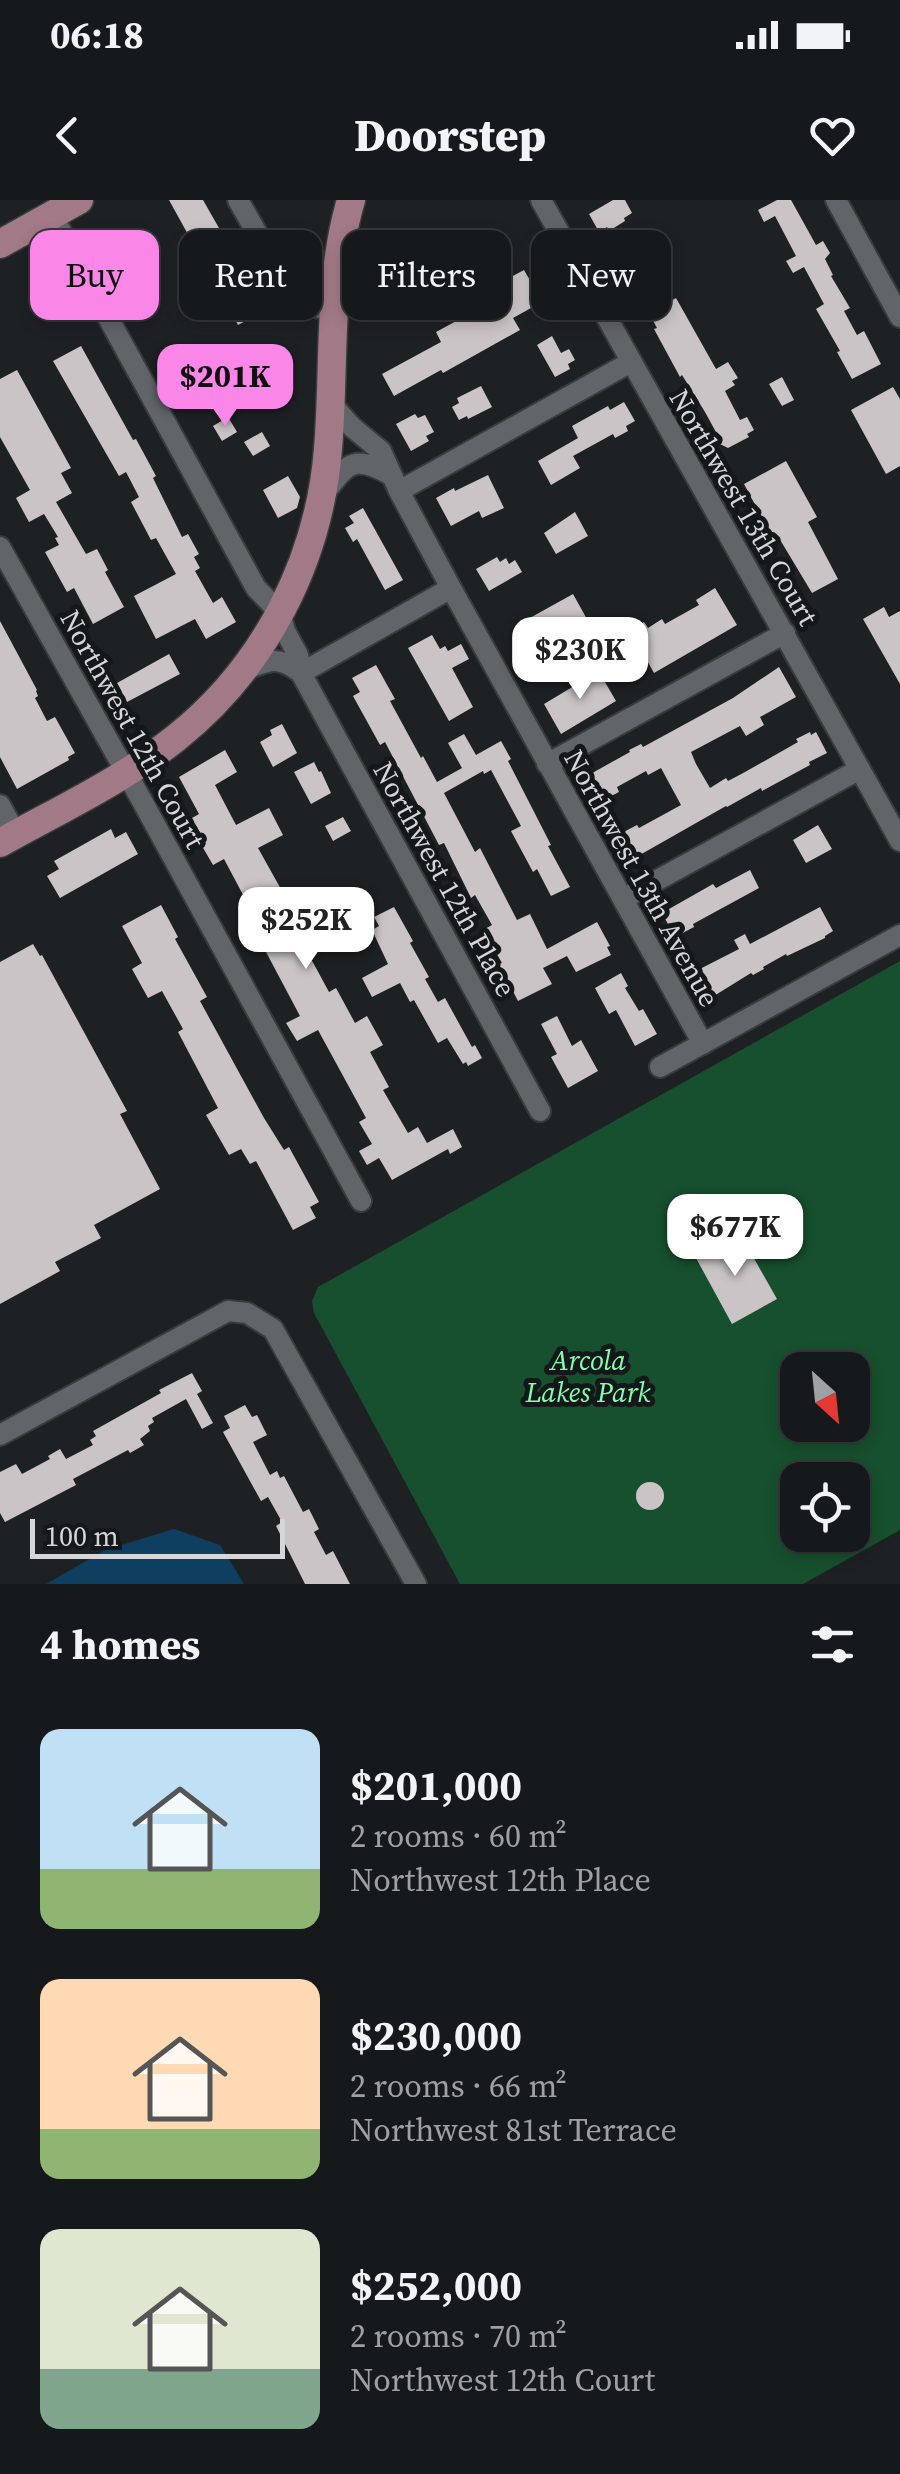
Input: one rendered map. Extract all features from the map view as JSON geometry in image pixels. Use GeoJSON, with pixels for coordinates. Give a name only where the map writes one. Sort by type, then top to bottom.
{"type":"FeatureCollection","features":[{"type":"Feature","properties":{"kind":"main road"},"geometry":{"type":"LineString","coordinates":[[0,244],[79,200]]}},
{"type":"Feature","properties":{"kind":"main road"},"geometry":{"type":"LineString","coordinates":[[8,838],[125,772],[178,737],[243,670],[280,613],[308,550],[321,498],[328,451],[338,256],[351,200]]}},
{"type":"Feature","properties":{"kind":"street"},"geometry":{"type":"LineString","coordinates":[[238,200],[290,293],[309,306],[333,310]]}},
{"type":"Feature","properties":{"kind":"street","name":"Northwest 13th Court"},"geometry":{"type":"LineString","coordinates":[[541,200],[900,840]]}},
{"type":"Feature","properties":{"kind":"street"},"geometry":{"type":"LineString","coordinates":[[836,200],[900,317]]}},
{"type":"Feature","properties":{"kind":"street","name":"Northwest 12th Place"},"geometry":{"type":"LineString","coordinates":[[52,215],[256,588],[280,613],[302,673],[540,1112]]}},
{"type":"Feature","properties":{"kind":"street"},"geometry":{"type":"LineString","coordinates":[[321,498],[352,464],[371,463],[395,483],[630,362]]}},
{"type":"Feature","properties":{"kind":"street","name":"Northwest 13th Avenue"},"geometry":{"type":"LineString","coordinates":[[330,402],[352,428],[381,451],[450,588],[703,1044]]}},
{"type":"Feature","properties":{"kind":"street","name":"Northwest 12th Court"},"geometry":{"type":"LineString","coordinates":[[0,548],[360,1201]]}},
{"type":"Feature","properties":{"kind":"street"},"geometry":{"type":"LineString","coordinates":[[243,670],[279,660],[302,673],[450,588]]}},
{"type":"Feature","properties":{"kind":"street"},"geometry":{"type":"LineString","coordinates":[[548,764],[785,634]]}},
{"type":"Feature","properties":{"kind":"street"},"geometry":{"type":"LineString","coordinates":[[623,899],[860,769]]}},
{"type":"Feature","properties":{"kind":"street"},"geometry":{"type":"LineString","coordinates":[[0,806],[8,838]]}},
{"type":"Feature","properties":{"kind":"street"},"geometry":{"type":"LineString","coordinates":[[660,1067],[900,936]]}},
{"type":"Feature","properties":{"kind":"street"},"geometry":{"type":"LineString","coordinates":[[0,1435],[228,1311],[248,1313],[273,1328],[416,1584]]}},
{"type":"Feature","properties":{"kind":"green space","name":"Arcola Lakes Park"},"geometry":{"type":"Polygon","coordinates":[[[900,961],[900,1530],[870,1547],[870,1462],[780,1462],[780,1552],[860,1552],[803,1584],[460,1584],[314,1313],[312,1301],[318,1287],[900,961]]]}},
{"type":"Feature","properties":{"kind":"water"},"geometry":{"type":"Polygon","coordinates":[[[174,1529],[220,1545],[244,1584],[46,1584],[105,1550],[174,1529]]]}},
{"type":"Feature","properties":{"kind":"building"},"geometry":{"type":"Polygon","coordinates":[[[169,200],[203,200],[220,230],[186,230],[169,200]]]}},
{"type":"Feature","properties":{"kind":"building"},"geometry":{"type":"Polygon","coordinates":[[[613,200],[625,200],[632,213],[611,230],[598,230],[589,214],[613,200]]]}},
{"type":"Feature","properties":{"kind":"building"},"geometry":{"type":"Polygon","coordinates":[[[777,200],[791,200],[816,245],[823,241],[830,253],[825,259],[831,276],[850,308],[844,311],[857,335],[864,331],[881,364],[852,379],[816,309],[824,304],[804,267],[793,273],[786,261],[796,256],[775,216],[764,222],[758,210],[777,200]]]}},
{"type":"Feature","properties":{"kind":"building"},"geometry":{"type":"Polygon","coordinates":[[[524,270],[531,282],[531,308],[513,318],[520,330],[394,396],[382,374],[441,342],[436,332],[458,320],[511,320],[511,277],[524,270]]]}},
{"type":"Feature","properties":{"kind":"building"},"geometry":{"type":"Polygon","coordinates":[[[676,298],[716,369],[728,362],[738,378],[725,391],[740,420],[747,417],[754,430],[728,448],[718,443],[705,412],[654,329],[657,328],[653,320],[671,320],[671,301],[676,298]]]}},
{"type":"Feature","properties":{"kind":"building"},"geometry":{"type":"Polygon","coordinates":[[[552,336],[561,353],[569,349],[575,360],[568,364],[570,369],[555,377],[537,345],[552,336]]]}},
{"type":"Feature","properties":{"kind":"building"},"geometry":{"type":"Polygon","coordinates":[[[81,346],[156,476],[153,478],[182,537],[188,534],[199,554],[194,557],[200,568],[195,571],[213,603],[222,597],[236,622],[206,639],[195,619],[156,639],[134,596],[176,574],[156,538],[151,540],[131,502],[139,497],[126,472],[119,476],[53,361],[81,346]]]}},
{"type":"Feature","properties":{"kind":"building"},"geometry":{"type":"Polygon","coordinates":[[[17,370],[71,468],[61,473],[72,493],[56,502],[86,554],[97,549],[124,607],[93,624],[74,588],[67,592],[45,552],[59,545],[44,514],[29,522],[16,498],[30,490],[0,437],[0,379],[17,370]]]}},
{"type":"Feature","properties":{"kind":"building"},"geometry":{"type":"Polygon","coordinates":[[[782,377],[794,400],[782,406],[769,384],[782,377]]]}},
{"type":"Feature","properties":{"kind":"building"},"geometry":{"type":"Polygon","coordinates":[[[235,383],[244,398],[228,406],[220,391],[235,383]]]}},
{"type":"Feature","properties":{"kind":"building"},"geometry":{"type":"Polygon","coordinates":[[[481,386],[492,407],[459,420],[452,407],[459,403],[457,398],[481,386]]]}},
{"type":"Feature","properties":{"kind":"building"},"geometry":{"type":"Polygon","coordinates":[[[893,387],[900,399],[900,466],[886,474],[851,410],[893,387]]]}},
{"type":"Feature","properties":{"kind":"building"},"geometry":{"type":"Polygon","coordinates":[[[624,402],[635,421],[626,426],[628,431],[615,438],[613,434],[573,456],[580,468],[551,485],[538,461],[578,438],[572,426],[608,406],[610,410],[624,402]]]}},
{"type":"Feature","properties":{"kind":"building"},"geometry":{"type":"Polygon","coordinates":[[[415,414],[418,418],[425,415],[434,432],[426,436],[429,441],[411,451],[396,424],[415,414]]]}},
{"type":"Feature","properties":{"kind":"building"},"geometry":{"type":"Polygon","coordinates":[[[228,417],[237,432],[222,441],[213,426],[228,417]]]}},
{"type":"Feature","properties":{"kind":"building"},"geometry":{"type":"Polygon","coordinates":[[[262,432],[270,446],[253,456],[244,442],[262,432]]]}},
{"type":"Feature","properties":{"kind":"building"},"geometry":{"type":"Polygon","coordinates":[[[786,461],[817,517],[808,522],[838,579],[812,593],[779,538],[774,540],[744,484],[786,461]]]}},
{"type":"Feature","properties":{"kind":"building"},"geometry":{"type":"Polygon","coordinates":[[[488,475],[504,508],[482,518],[479,511],[451,526],[436,498],[488,475]]]}},
{"type":"Feature","properties":{"kind":"building"},"geometry":{"type":"Polygon","coordinates":[[[288,476],[300,497],[297,508],[278,518],[263,490],[288,476]]]}},
{"type":"Feature","properties":{"kind":"building"},"geometry":{"type":"Polygon","coordinates":[[[363,508],[403,580],[385,590],[357,539],[353,542],[345,528],[354,523],[349,516],[363,508]]]}},
{"type":"Feature","properties":{"kind":"building"},"geometry":{"type":"Polygon","coordinates":[[[575,512],[588,536],[556,554],[544,533],[575,512]]]}},
{"type":"Feature","properties":{"kind":"building"},"geometry":{"type":"Polygon","coordinates":[[[497,557],[500,562],[506,558],[509,564],[515,560],[522,572],[489,591],[476,569],[497,557]]]}},
{"type":"Feature","properties":{"kind":"building"},"geometry":{"type":"Polygon","coordinates":[[[715,588],[737,625],[654,673],[630,630],[644,622],[648,628],[662,619],[665,624],[699,605],[696,600],[715,588]]]}},
{"type":"Feature","properties":{"kind":"building"},"geometry":{"type":"Polygon","coordinates":[[[573,594],[593,630],[548,655],[528,619],[573,594]]]}},
{"type":"Feature","properties":{"kind":"building"},"geometry":{"type":"Polygon","coordinates":[[[884,607],[889,617],[900,611],[900,684],[863,619],[884,607]]]}},
{"type":"Feature","properties":{"kind":"building"},"geometry":{"type":"Polygon","coordinates":[[[0,621],[37,690],[35,698],[47,721],[55,717],[75,753],[17,789],[0,757],[0,621]]]}},
{"type":"Feature","properties":{"kind":"building"},"geometry":{"type":"Polygon","coordinates":[[[432,635],[440,649],[445,646],[448,651],[461,644],[469,659],[452,668],[473,707],[449,721],[408,648],[432,635]]]}},
{"type":"Feature","properties":{"kind":"building"},"geometry":{"type":"Polygon","coordinates":[[[169,654],[180,674],[127,702],[117,683],[169,654]]]}},
{"type":"Feature","properties":{"kind":"building"},"geometry":{"type":"Polygon","coordinates":[[[376,665],[395,699],[390,701],[437,782],[462,768],[448,743],[464,734],[476,755],[501,741],[511,759],[508,761],[570,887],[551,896],[537,869],[533,872],[511,831],[521,826],[491,770],[444,793],[475,852],[480,848],[517,920],[530,914],[547,949],[597,922],[611,955],[576,972],[567,956],[543,968],[552,984],[518,1001],[483,930],[492,925],[475,895],[471,898],[385,742],[380,745],[353,696],[360,692],[352,678],[376,665]]]}},
{"type":"Feature","properties":{"kind":"building"},"geometry":{"type":"Polygon","coordinates":[[[779,667],[796,697],[760,717],[764,725],[746,736],[740,726],[691,752],[696,764],[710,788],[745,772],[810,732],[816,732],[827,753],[631,860],[616,836],[681,805],[661,768],[648,775],[646,771],[597,803],[585,777],[629,750],[641,744],[643,747],[733,698],[779,667]]]}},
{"type":"Feature","properties":{"kind":"building"},"geometry":{"type":"Polygon","coordinates":[[[598,670],[616,701],[561,734],[544,704],[598,670]]]}},
{"type":"Feature","properties":{"kind":"building"},"geometry":{"type":"Polygon","coordinates":[[[282,724],[297,753],[273,767],[260,742],[282,724]]]}},
{"type":"Feature","properties":{"kind":"building"},"geometry":{"type":"Polygon","coordinates":[[[225,750],[237,772],[215,785],[236,825],[269,808],[283,835],[258,848],[296,916],[290,920],[329,992],[336,988],[355,1023],[367,1016],[383,1045],[370,1052],[389,1087],[383,1090],[408,1133],[418,1127],[427,1143],[453,1129],[462,1147],[450,1154],[448,1149],[392,1180],[379,1158],[367,1165],[359,1151],[372,1144],[359,1122],[366,1118],[318,1030],[297,1041],[286,1023],[300,1016],[266,952],[271,950],[266,938],[224,859],[213,865],[202,846],[206,844],[192,818],[199,814],[179,777],[225,750]]]}},
{"type":"Feature","properties":{"kind":"building"},"geometry":{"type":"Polygon","coordinates":[[[314,762],[331,793],[311,804],[294,772],[314,762]]]}},
{"type":"Feature","properties":{"kind":"building"},"geometry":{"type":"Polygon","coordinates":[[[343,817],[351,831],[333,841],[325,826],[343,817]]]}},
{"type":"Feature","properties":{"kind":"building"},"geometry":{"type":"Polygon","coordinates":[[[818,825],[832,849],[806,863],[793,840],[818,825]]]}},
{"type":"Feature","properties":{"kind":"building"},"geometry":{"type":"Polygon","coordinates":[[[111,829],[115,838],[126,832],[138,854],[60,898],[47,876],[59,869],[54,861],[111,829]]]}},
{"type":"Feature","properties":{"kind":"building"},"geometry":{"type":"Polygon","coordinates":[[[750,870],[759,888],[675,937],[662,913],[713,884],[716,888],[750,870]]]}},
{"type":"Feature","properties":{"kind":"building"},"geometry":{"type":"Polygon","coordinates":[[[161,905],[207,997],[200,1001],[264,1118],[284,1150],[289,1147],[319,1202],[310,1207],[316,1218],[293,1230],[256,1161],[250,1164],[241,1149],[229,1155],[206,1115],[218,1108],[178,1032],[183,1029],[162,991],[148,998],[132,969],[142,963],[122,926],[161,905]]]}},
{"type":"Feature","properties":{"kind":"building"},"geometry":{"type":"Polygon","coordinates":[[[394,907],[438,1002],[445,998],[482,1058],[468,1066],[447,1038],[438,1043],[400,983],[372,997],[362,978],[388,964],[372,930],[379,926],[374,917],[394,907]]]}},
{"type":"Feature","properties":{"kind":"building"},"geometry":{"type":"Polygon","coordinates":[[[820,907],[833,931],[825,938],[786,954],[709,999],[694,972],[739,949],[734,940],[745,934],[750,944],[820,907]]]}},
{"type":"Feature","properties":{"kind":"building"},"geometry":{"type":"Polygon","coordinates":[[[33,944],[127,1111],[120,1114],[160,1189],[94,1225],[101,1238],[55,1262],[60,1271],[0,1304],[0,962],[33,944]]]}},
{"type":"Feature","properties":{"kind":"building"},"geometry":{"type":"Polygon","coordinates":[[[621,973],[628,986],[625,988],[657,1034],[635,1046],[616,1010],[609,1014],[595,988],[621,973]]]}},
{"type":"Feature","properties":{"kind":"building"},"geometry":{"type":"Polygon","coordinates":[[[557,1016],[572,1046],[581,1040],[598,1071],[568,1088],[551,1057],[557,1054],[541,1024],[557,1016]]]}},
{"type":"Feature","properties":{"kind":"building"},"geometry":{"type":"Polygon","coordinates":[[[743,1239],[777,1299],[732,1324],[690,1247],[702,1240],[711,1257],[743,1239]]]}},
{"type":"Feature","properties":{"kind":"building"},"geometry":{"type":"Polygon","coordinates":[[[192,1373],[202,1391],[197,1394],[213,1423],[202,1429],[186,1399],[152,1418],[150,1431],[140,1439],[144,1445],[73,1479],[76,1485],[5,1522],[0,1513],[0,1472],[16,1464],[22,1474],[60,1449],[66,1459],[93,1445],[93,1431],[192,1373]]]}},
{"type":"Feature","properties":{"kind":"building"},"geometry":{"type":"Polygon","coordinates":[[[245,1405],[252,1417],[257,1415],[267,1435],[253,1442],[270,1475],[277,1471],[280,1478],[284,1476],[303,1512],[309,1509],[319,1529],[314,1532],[326,1555],[333,1551],[350,1584],[305,1584],[276,1526],[282,1522],[268,1497],[261,1501],[223,1432],[230,1428],[224,1416],[245,1405]]]}},
{"type":"Feature","properties":{"kind":"building"},"geometry":{"type":"Polygon","coordinates":[[[650,1482],[660,1486],[664,1496],[660,1506],[650,1510],[640,1506],[636,1496],[640,1486],[650,1482]]]}}]}
